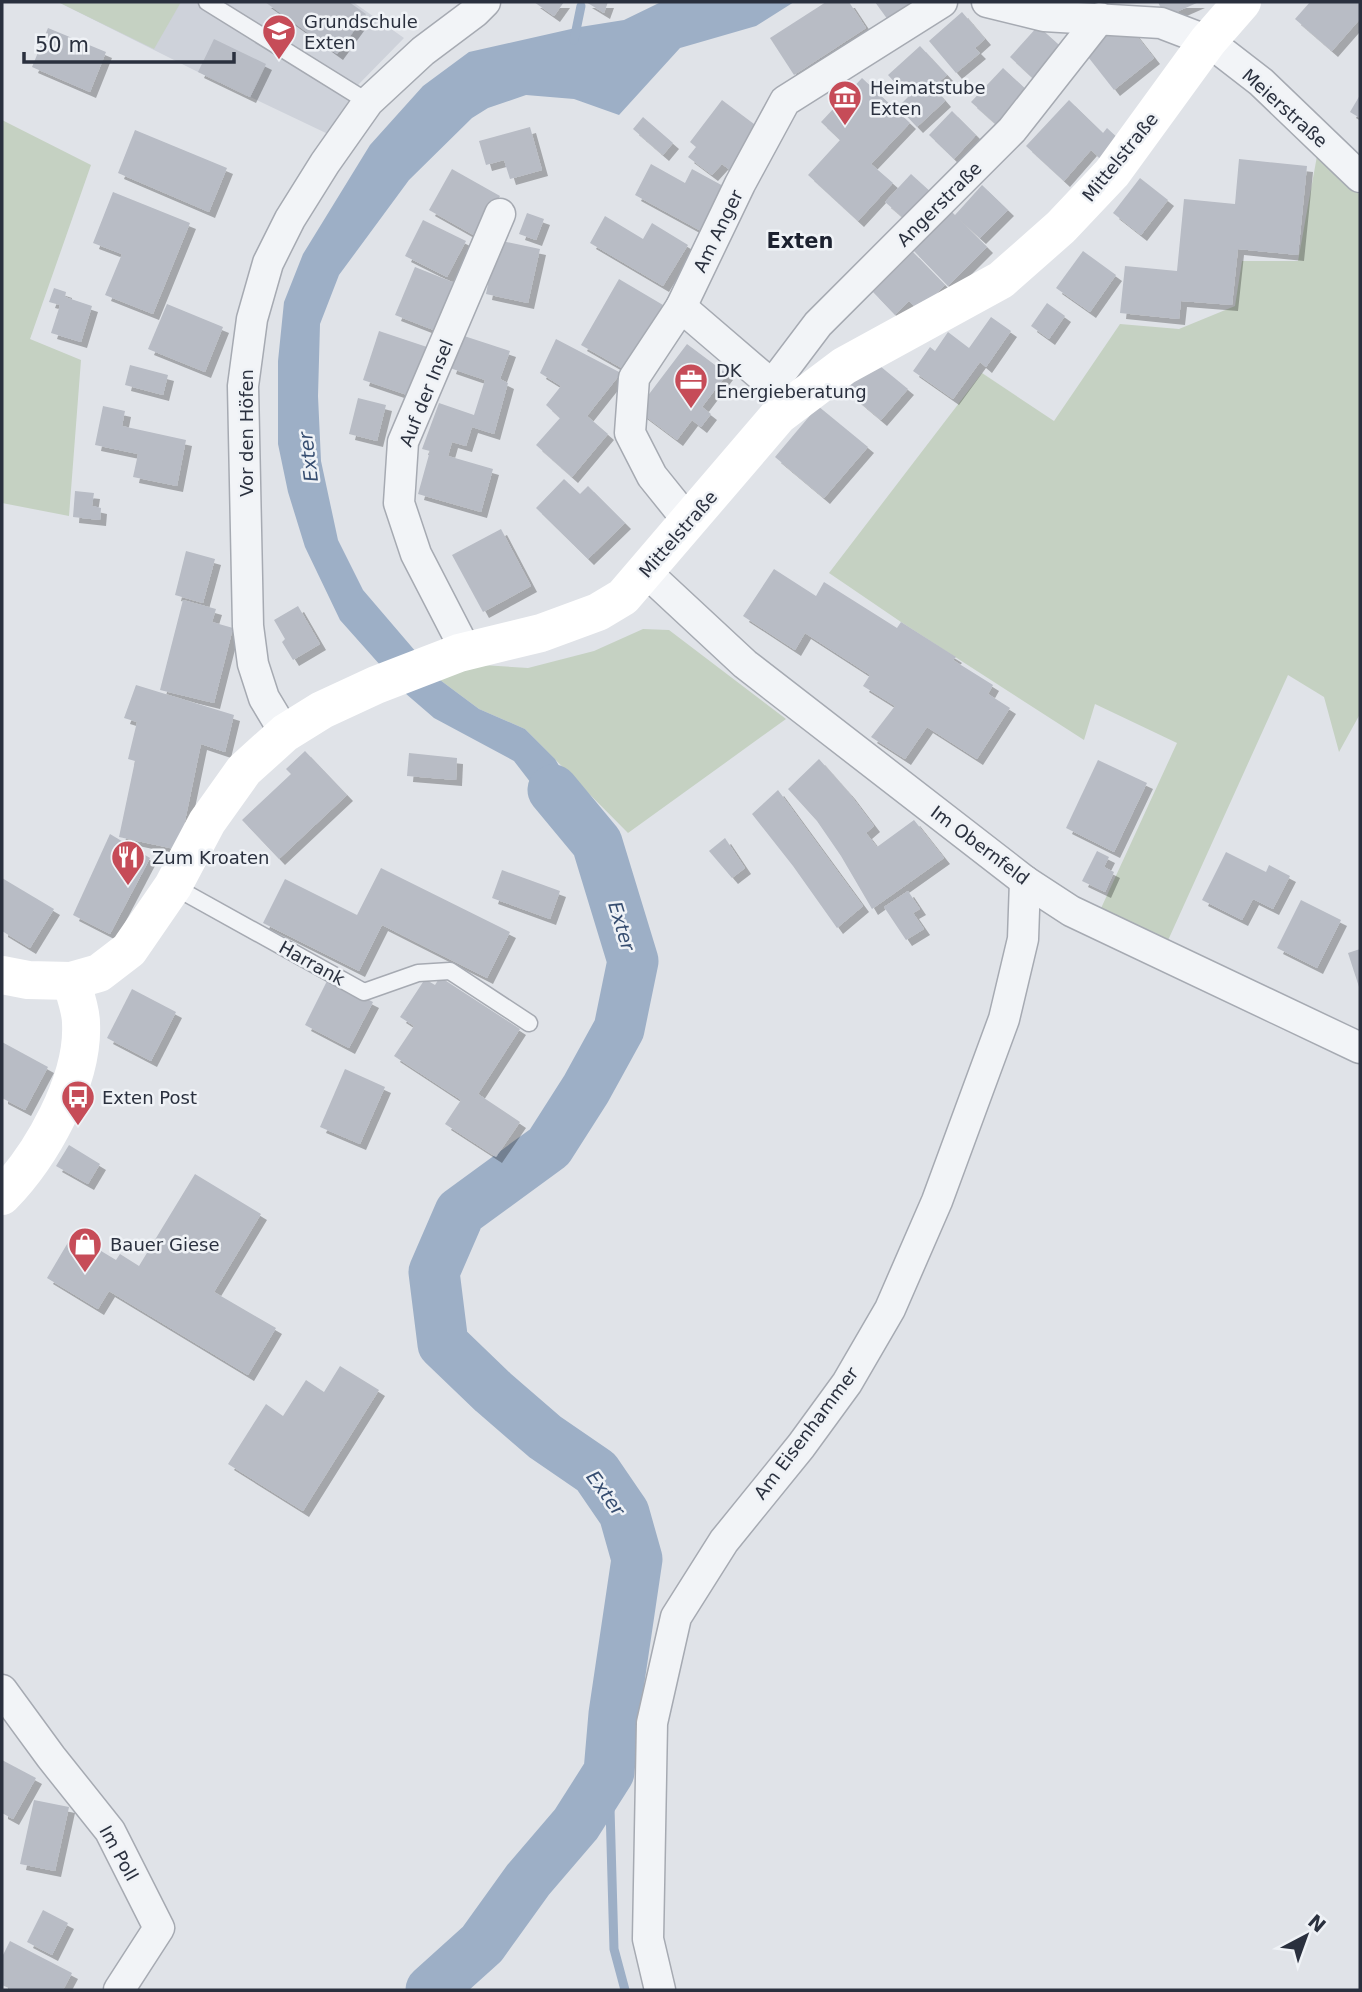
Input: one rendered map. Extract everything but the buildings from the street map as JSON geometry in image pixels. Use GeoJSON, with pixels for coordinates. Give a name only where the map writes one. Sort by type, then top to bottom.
{"type":"FeatureCollection","features":[{"type":"Feature","properties":{"kind":"main road","name":"Mittelstraße"},"geometry":{"type":"LineString","coordinates":[[71,981],[99,973],[129,950],[173,886],[207,822],[244,770],[285,733],[322,710],[376,685],[463,652],[541,633],[598,612],[623,597],[779,415],[783,394],[844,366],[1001,280],[1061,227],[1112,173],[1208,41],[1242,2]]}},
{"type":"Feature","properties":{"kind":"main road"},"geometry":{"type":"LineString","coordinates":[[2,975],[28,980],[71,981],[82,1022],[78,1060],[59,1113],[40,1148],[15,1183],[2,1196]]}},
{"type":"Feature","properties":{"kind":"street","name":"Vor den Höfen"},"geometry":{"type":"LineString","coordinates":[[285,733],[264,698],[253,664],[248,626],[243,386],[252,319],[268,263],[290,219],[368,102],[423,51],[485,2]]}},
{"type":"Feature","properties":{"kind":"street","name":"Am Anger"},"geometry":{"type":"LineString","coordinates":[[689,522],[652,476],[631,433],[634,378],[681,307],[740,184],[785,101],[942,2]]}},
{"type":"Feature","properties":{"kind":"street"},"geometry":{"type":"LineString","coordinates":[[987,2],[1044,16],[1161,23],[1208,41]]}},
{"type":"Feature","properties":{"kind":"street","name":"Angerstraße"},"geometry":{"type":"LineString","coordinates":[[783,394],[818,324],[1012,130],[1100,19]]}},
{"type":"Feature","properties":{"kind":"street","name":"Meierstraße"},"geometry":{"type":"LineString","coordinates":[[1208,41],[1261,82],[1360,177]]}},
{"type":"Feature","properties":{"kind":"street","name":"Auf der Insel"},"geometry":{"type":"LineString","coordinates":[[463,652],[416,554],[399,503],[402,442],[500,214]]}},
{"type":"Feature","properties":{"kind":"street"},"geometry":{"type":"LineString","coordinates":[[681,307],[783,394]]}},
{"type":"Feature","properties":{"kind":"street","name":"Im Obernfeld"},"geometry":{"type":"LineString","coordinates":[[646,572],[745,664],[1025,881],[1071,911],[1360,1048]]}},
{"type":"Feature","properties":{"kind":"street","name":"Am Eisenhammer"},"geometry":{"type":"LineString","coordinates":[[660,1990],[648,1939],[653,1723],[676,1617],[724,1541],[801,1446],[847,1382],[890,1310],[937,1200],[1004,1019],[1023,939],[1025,881]]}},
{"type":"Feature","properties":{"kind":"street","name":"Im Poll"},"geometry":{"type":"LineString","coordinates":[[2,1690],[110,1831],[159,1928],[119,1990]]}},
{"type":"Feature","properties":{"kind":"lane"},"geometry":{"type":"LineString","coordinates":[[207,2],[368,102]]}},
{"type":"Feature","properties":{"kind":"lane","name":"Harrank"},"geometry":{"type":"LineString","coordinates":[[173,886],[364,992],[418,973],[450,971],[529,1023]]}},
{"type":"Feature","properties":{"kind":"shaded area","name":"Grundschule Exten"},"geometry":{"type":"Polygon","coordinates":[[[58,2],[353,2],[404,38],[359,84],[328,134],[58,2]]]}},
{"type":"Feature","properties":{"kind":"green space"},"geometry":{"type":"Polygon","coordinates":[[[58,2],[181,2],[154,49],[58,2]]]}},
{"type":"Feature","properties":{"kind":"green space"},"geometry":{"type":"Polygon","coordinates":[[[2,120],[91,165],[30,339],[81,360],[69,516],[2,503],[2,120]]]}},
{"type":"Feature","properties":{"kind":"green space"},"geometry":{"type":"Polygon","coordinates":[[[1317,156],[1360,195],[1360,714],[1339,752],[1324,697],[1288,675],[1165,947],[1097,917],[1177,743],[1095,704],[1084,740],[829,573],[982,373],[1054,421],[1120,324],[1179,329],[1235,306],[1242,261],[1298,261],[1317,156]]]}},
{"type":"Feature","properties":{"kind":"green space"},"geometry":{"type":"Polygon","coordinates":[[[643,629],[669,630],[786,719],[628,833],[525,729],[479,709],[440,680],[466,664],[528,668],[594,651],[643,629]]]}},
{"type":"Feature","properties":{"kind":"water"},"geometry":{"type":"Polygon","coordinates":[[[661,2],[794,2],[756,26],[680,48],[619,115],[574,99],[526,95],[488,108],[472,118],[409,180],[339,275],[320,324],[318,396],[321,461],[338,540],[363,590],[440,680],[479,709],[525,729],[555,759],[579,799],[597,843],[561,822],[514,761],[434,718],[405,693],[340,620],[305,547],[288,492],[278,444],[278,361],[284,302],[303,254],[370,145],[423,86],[469,52],[624,20],[661,2]]]}},
{"type":"Feature","properties":{"kind":"waterway"},"geometry":{"type":"LineString","coordinates":[[574,40],[581,6]]}},
{"type":"Feature","properties":{"kind":"waterway","name":"Exter"},"geometry":{"type":"LineString","coordinates":[[431,1990],[482,1944],[528,1880],[576,1824],[609,1772],[614,1714],[637,1559],[624,1513],[596,1472],[545,1437],[443,1344],[434,1272],[460,1212],[549,1147],[586,1089],[619,1029],[633,961],[597,843],[553,790]]}},
{"type":"Feature","properties":{"kind":"waterway"},"geometry":{"type":"LineString","coordinates":[[609,1772],[614,1949],[625,1990]]}},
{"type":"Feature","properties":{"kind":"place","name":"Grundschule Exten"},"geometry":{"type":"Point","coordinates":[279,61]}},
{"type":"Feature","properties":{"kind":"place","name":"Heimatstube Exten"},"geometry":{"type":"Point","coordinates":[845,127]}},
{"type":"Feature","properties":{"kind":"place","name":"DK Energieberatung"},"geometry":{"type":"Point","coordinates":[691,410]}},
{"type":"Feature","properties":{"kind":"place","name":"Zum Kroaten"},"geometry":{"type":"Point","coordinates":[128,887]}},
{"type":"Feature","properties":{"kind":"place","name":"Exten Post"},"geometry":{"type":"Point","coordinates":[78,1127]}},
{"type":"Feature","properties":{"kind":"place","name":"Bauer Giese"},"geometry":{"type":"Point","coordinates":[85,1274]}},
{"type":"Feature","properties":{"kind":"district","name":"Exten"},"geometry":{"type":"Point","coordinates":[800,241]}}]}
